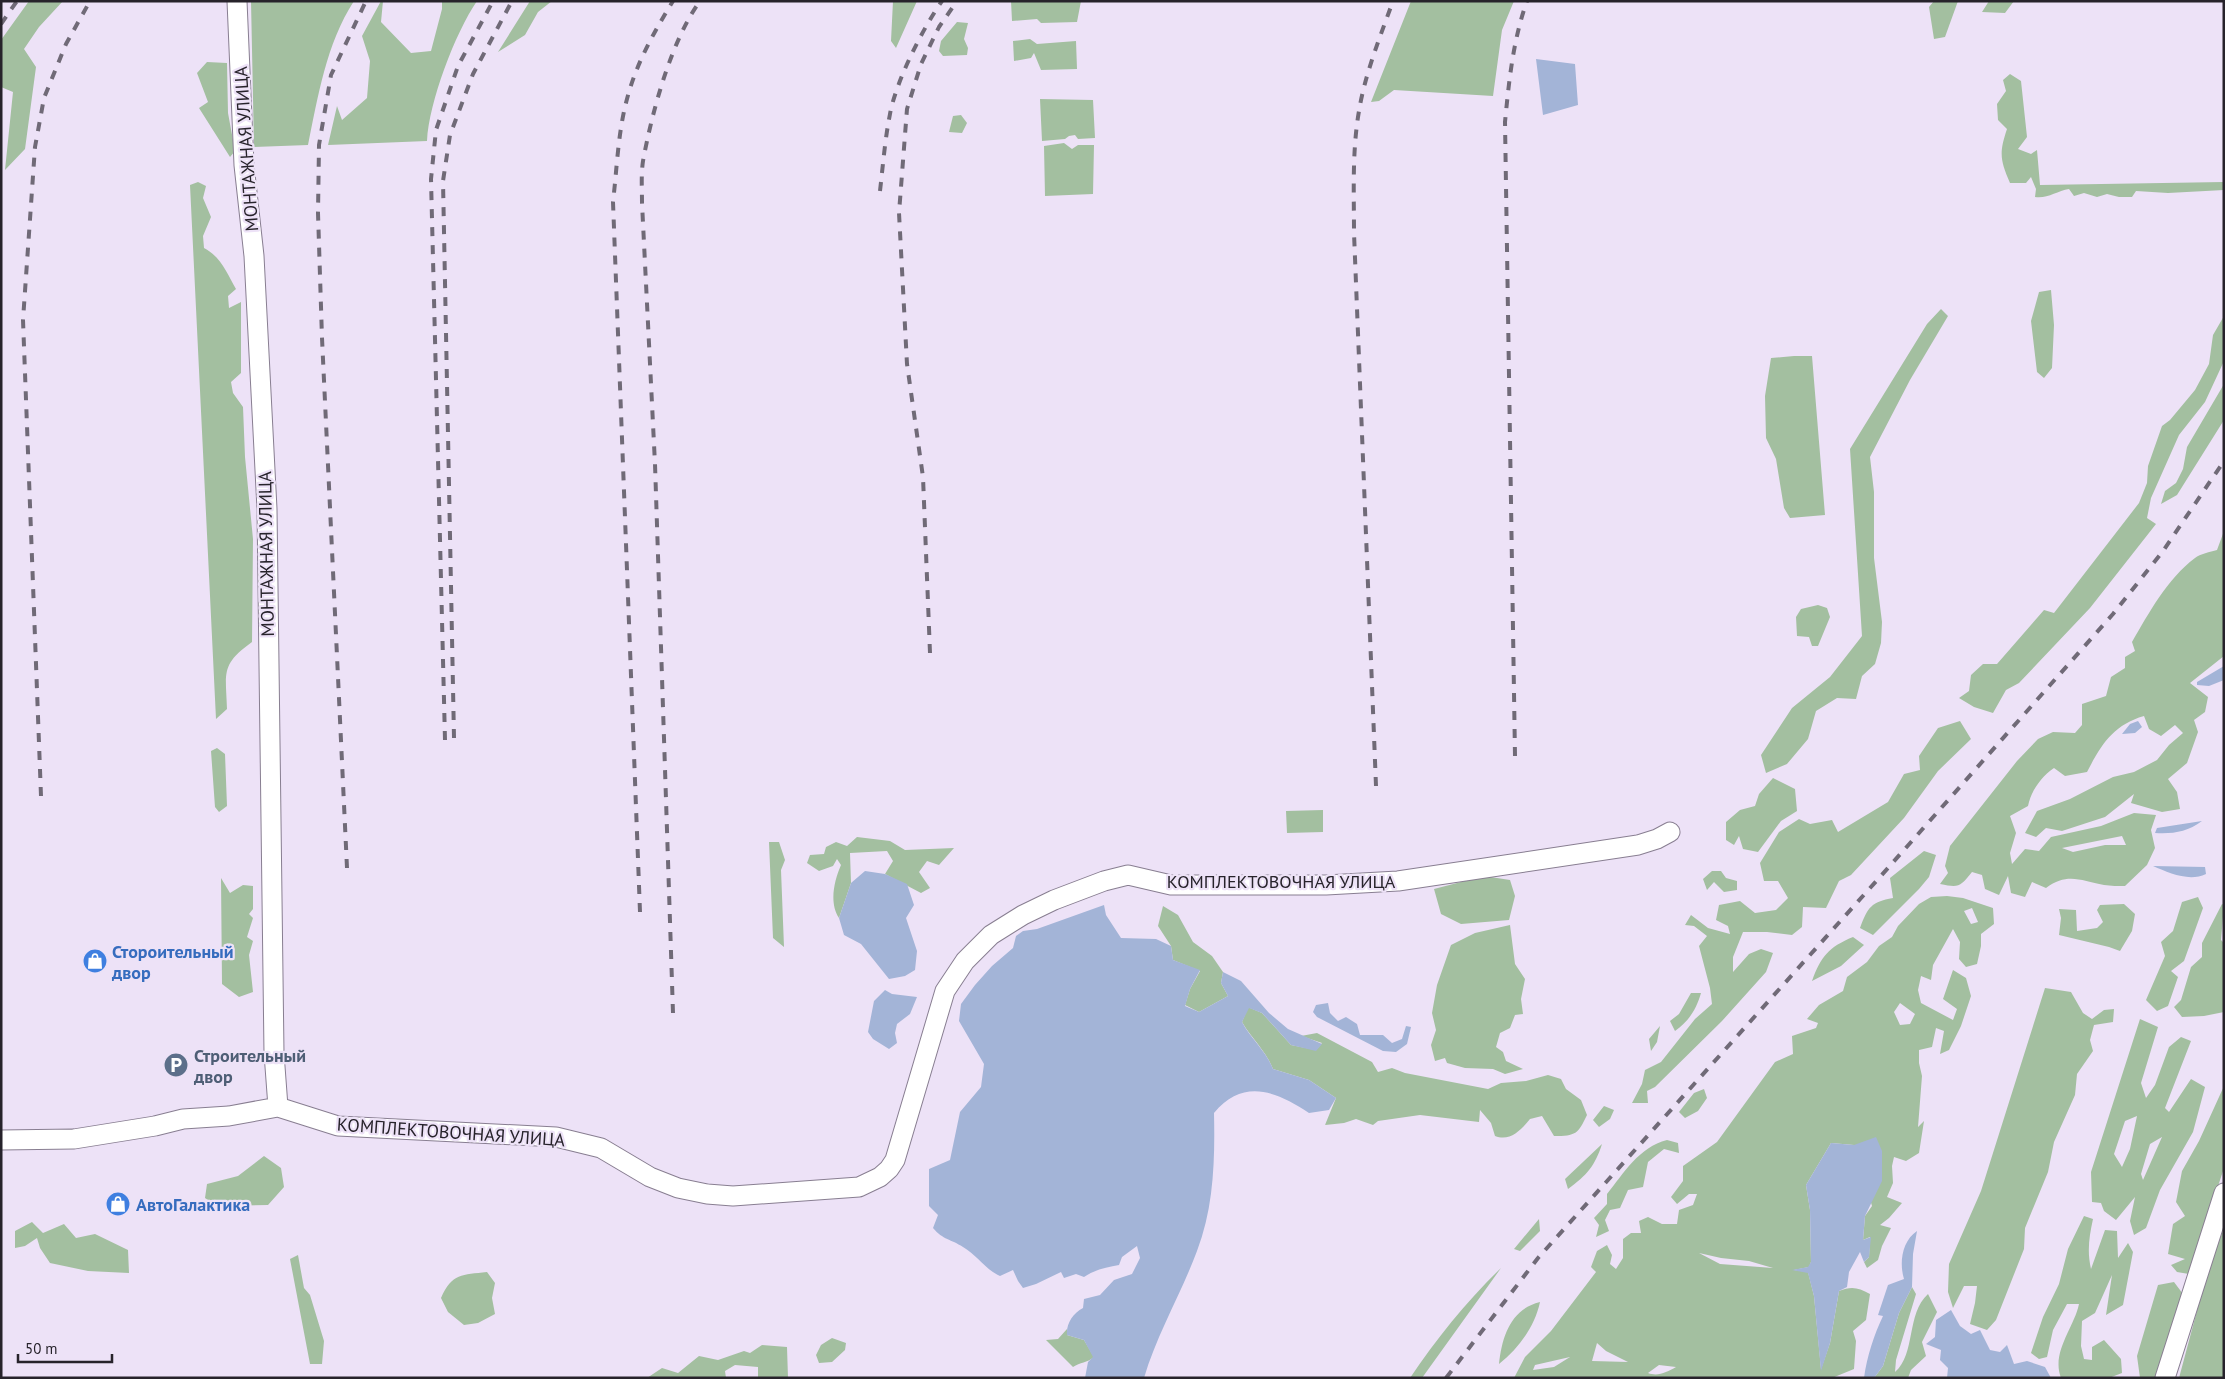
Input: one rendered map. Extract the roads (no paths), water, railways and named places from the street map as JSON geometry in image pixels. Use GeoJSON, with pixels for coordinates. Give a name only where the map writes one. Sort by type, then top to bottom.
{"type":"FeatureCollection","features":[{"type":"Feature","properties":{"kind":"street","name":"МОНТАЖНАЯ УЛИЦА"},"geometry":{"type":"LineString","coordinates":[[237,1],[244,165],[254,256],[267,509],[273,1044],[278,1107]]}},
{"type":"Feature","properties":{"kind":"street","name":"КОМПЛЕКТОВОЧНАЯ УЛИЦА"},"geometry":{"type":"LineString","coordinates":[[1,1140],[74,1139],[155,1126],[183,1119],[229,1116],[278,1107],[338,1126],[556,1137],[601,1148],[650,1177],[678,1188],[707,1194],[733,1196],[858,1187],[880,1178],[895,1160],[945,991],[965,961],[991,935],[1023,915],[1054,900],[1104,881],[1128,875],[1171,885],[1326,885],[1398,881],[1638,845],[1657,839],[1670,832]]}},
{"type":"Feature","properties":{"kind":"street"},"geometry":{"type":"LineString","coordinates":[[2165,1378],[2224,1193]]}},
{"type":"Feature","properties":{"kind":"water"},"geometry":{"type":"Polygon","coordinates":[[[1536,59],[1575,64],[1578,105],[1543,115],[1536,59]]]}},
{"type":"Feature","properties":{"kind":"water"},"geometry":{"type":"Polygon","coordinates":[[[2224,666],[2224,680],[2209,686],[2197,685],[2197,682],[2224,666]]]}},
{"type":"Feature","properties":{"kind":"water"},"geometry":{"type":"Polygon","coordinates":[[[2138,721],[2142,727],[2135,733],[2122,734],[2130,724],[2138,721]]]}},
{"type":"Feature","properties":{"kind":"water"},"geometry":{"type":"Polygon","coordinates":[[[2202,821],[2180,832],[2155,833],[2157,828],[2202,821]]]}},
{"type":"Feature","properties":{"kind":"water"},"geometry":{"type":"Polygon","coordinates":[[[2153,866],[2205,867],[2206,874],[2186,877],[2172,874],[2153,866]]]}},
{"type":"Feature","properties":{"kind":"water"},"geometry":{"type":"Polygon","coordinates":[[[865,871],[885,874],[907,884],[914,905],[906,918],[917,951],[915,970],[905,976],[889,979],[861,944],[844,935],[839,918],[851,883],[865,871]]]}},
{"type":"Feature","properties":{"kind":"water"},"geometry":{"type":"Polygon","coordinates":[[[1104,905],[1106,915],[1121,938],[1156,939],[1171,946],[1173,960],[1200,970],[1190,989],[1185,1006],[1199,1012],[1228,996],[1221,983],[1223,972],[1241,981],[1269,1013],[1288,1029],[1322,1044],[1316,1051],[1291,1045],[1262,1013],[1249,1008],[1242,1022],[1273,1069],[1309,1080],[1336,1098],[1329,1110],[1309,1113],[1297,1105],[1272,1094],[1248,1092],[1236,1095],[1225,1102],[1214,1113],[1212,1183],[1203,1234],[1144,1378],[1085,1378],[1088,1362],[1093,1357],[1084,1340],[1067,1335],[1069,1323],[1076,1313],[1083,1308],[1084,1299],[1100,1295],[1114,1280],[1132,1274],[1140,1258],[1137,1246],[1122,1257],[1119,1265],[1092,1272],[1084,1277],[1076,1274],[1064,1278],[1061,1272],[1023,1288],[1013,1270],[1000,1276],[990,1270],[968,1250],[937,1232],[933,1228],[938,1215],[929,1206],[929,1169],[950,1160],[960,1112],[981,1087],[984,1064],[959,1021],[961,1004],[992,966],[1013,948],[1016,936],[1023,931],[1037,929],[1104,905]]]}},
{"type":"Feature","properties":{"kind":"water"},"geometry":{"type":"Polygon","coordinates":[[[885,990],[892,994],[917,997],[910,1014],[897,1024],[895,1033],[897,1043],[889,1049],[873,1039],[868,1032],[874,1001],[885,990]]]}},
{"type":"Feature","properties":{"kind":"water"},"geometry":{"type":"Polygon","coordinates":[[[1328,1003],[1330,1013],[1338,1021],[1346,1017],[1357,1024],[1360,1035],[1383,1035],[1392,1043],[1402,1039],[1406,1026],[1411,1027],[1407,1044],[1396,1052],[1383,1051],[1317,1017],[1313,1012],[1316,1005],[1328,1003]]]}},
{"type":"Feature","properties":{"kind":"water"},"geometry":{"type":"Polygon","coordinates":[[[1876,1137],[1882,1151],[1882,1181],[1865,1216],[1863,1240],[1871,1237],[1869,1257],[1864,1262],[1860,1252],[1849,1272],[1847,1287],[1839,1291],[1830,1343],[1821,1371],[1814,1296],[1808,1273],[1792,1270],[1808,1267],[1811,1262],[1810,1210],[1806,1185],[1831,1143],[1854,1145],[1876,1137]]]}},
{"type":"Feature","properties":{"kind":"water"},"geometry":{"type":"Polygon","coordinates":[[[1917,1231],[1913,1254],[1912,1287],[1899,1313],[1883,1366],[1874,1378],[1864,1378],[1871,1346],[1883,1316],[1878,1315],[1888,1285],[1904,1279],[1903,1253],[1908,1240],[1917,1231]]]}},
{"type":"Feature","properties":{"kind":"water"},"geometry":{"type":"Polygon","coordinates":[[[1951,1310],[1960,1326],[1971,1334],[1980,1330],[1990,1350],[2000,1352],[2007,1345],[2014,1364],[2027,1361],[2045,1367],[2051,1378],[1947,1378],[1948,1368],[1940,1360],[1941,1350],[1926,1344],[1935,1337],[1936,1320],[1951,1310]]]}},
{"type":"Feature","properties":{"kind":"railway"},"geometry":{"type":"LineString","coordinates":[[1,24],[17,1]]}},
{"type":"Feature","properties":{"kind":"railway"},"geometry":{"type":"LineString","coordinates":[[41,796],[23,320],[35,147],[44,98],[66,44],[90,1]]}},
{"type":"Feature","properties":{"kind":"railway"},"geometry":{"type":"LineString","coordinates":[[347,868],[322,338],[318,213],[319,145],[331,75],[366,1]]}},
{"type":"Feature","properties":{"kind":"railway"},"geometry":{"type":"LineString","coordinates":[[445,740],[431,179],[436,130],[458,66],[493,1]]}},
{"type":"Feature","properties":{"kind":"railway"},"geometry":{"type":"LineString","coordinates":[[454,738],[443,181],[450,135],[473,74],[512,1]]}},
{"type":"Feature","properties":{"kind":"railway"},"geometry":{"type":"LineString","coordinates":[[640,912],[613,202],[622,124],[631,86],[646,49],[673,1]]}},
{"type":"Feature","properties":{"kind":"railway"},"geometry":{"type":"LineString","coordinates":[[673,1013],[655,464],[642,176],[643,161],[657,99],[680,36],[700,1]]}},
{"type":"Feature","properties":{"kind":"railway"},"geometry":{"type":"LineString","coordinates":[[880,191],[893,101],[911,55],[942,1]]}},
{"type":"Feature","properties":{"kind":"railway"},"geometry":{"type":"LineString","coordinates":[[930,653],[923,477],[907,364],[899,213],[907,109],[921,64],[939,27],[957,1]]}},
{"type":"Feature","properties":{"kind":"railway"},"geometry":{"type":"LineString","coordinates":[[1376,786],[1354,233],[1354,172],[1355,141],[1365,83],[1393,1]]}},
{"type":"Feature","properties":{"kind":"railway"},"geometry":{"type":"LineString","coordinates":[[1515,756],[1505,122],[1515,46],[1527,1]]}},
{"type":"Feature","properties":{"kind":"railway"},"geometry":{"type":"LineString","coordinates":[[1446,1378],[1538,1258],[2113,614],[2163,551],[2224,461]]}},
{"type":"Feature","properties":{"kind":"place","name":"Стороительный двор"},"geometry":{"type":"Point","coordinates":[95,961]}},
{"type":"Feature","properties":{"kind":"place","name":"Строительный двор"},"geometry":{"type":"Point","coordinates":[176,1065]}},
{"type":"Feature","properties":{"kind":"place","name":"АвтоГалактика"},"geometry":{"type":"Point","coordinates":[118,1204]}}]}
